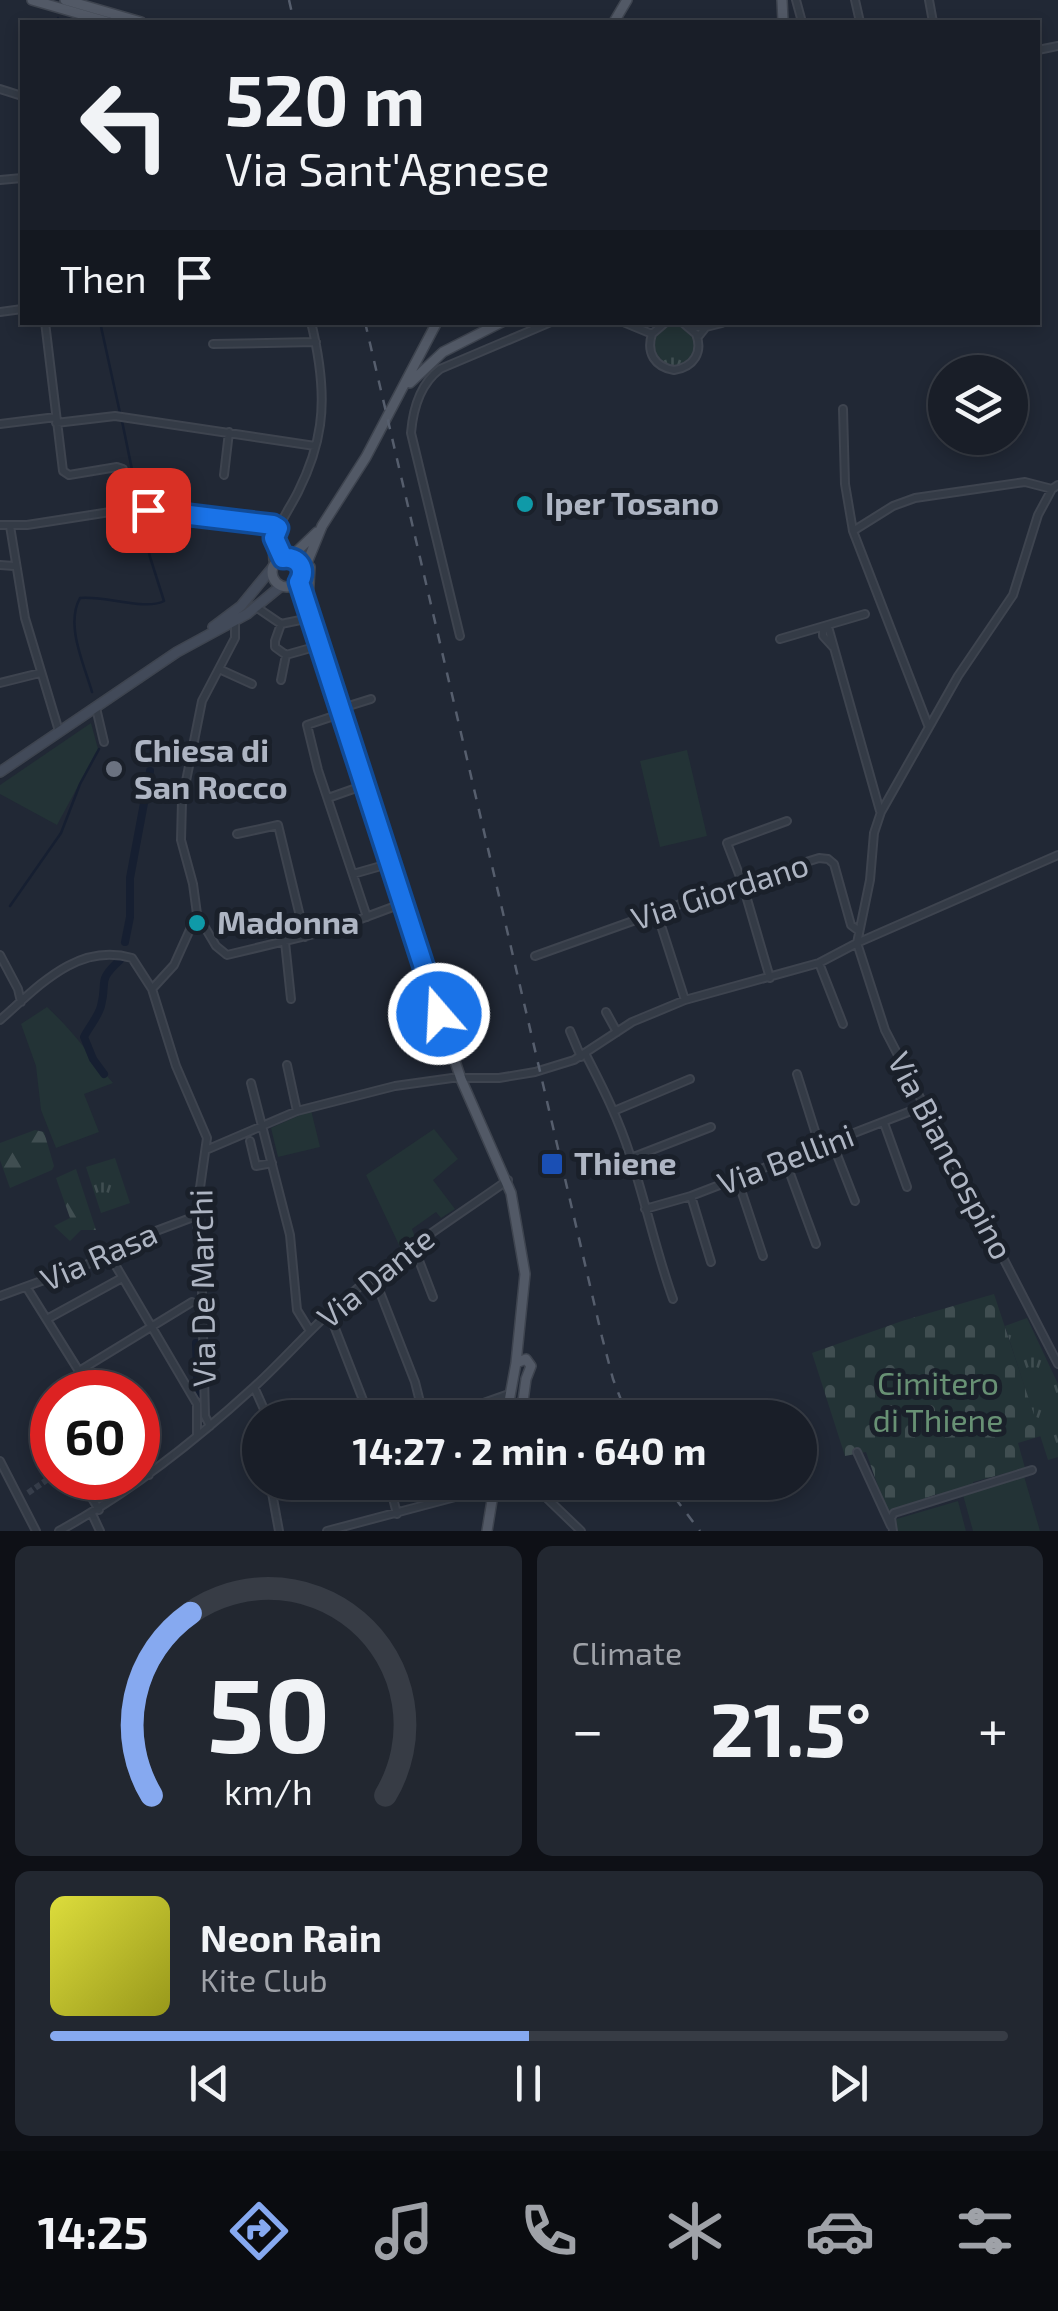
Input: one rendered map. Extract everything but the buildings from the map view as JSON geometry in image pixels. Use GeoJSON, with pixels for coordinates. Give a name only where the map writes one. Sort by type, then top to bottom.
{"type":"FeatureCollection","features":[{"type":"Feature","properties":{"kind":"main road"},"geometry":{"type":"LineString","coordinates":[[32,0],[101,20]]}},
{"type":"Feature","properties":{"kind":"main road"},"geometry":{"type":"LineString","coordinates":[[65,0],[135,20]]}},
{"type":"Feature","properties":{"kind":"main road"},"geometry":{"type":"LineString","coordinates":[[204,635],[234,622],[301,579],[322,526],[390,414],[435,325]]}},
{"type":"Feature","properties":{"kind":"main road"},"geometry":{"type":"LineString","coordinates":[[398,397],[428,363],[496,325]]}},
{"type":"Feature","properties":{"kind":"main road"},"geometry":{"type":"LineString","coordinates":[[0,772],[204,635],[242,604],[273,566],[322,526]]}},
{"type":"Feature","properties":{"kind":"main road"},"geometry":{"type":"LineString","coordinates":[[309,616],[312,556]]}},
{"type":"Feature","properties":{"kind":"main road"},"geometry":{"type":"LineString","coordinates":[[287,558],[300,564],[318,646],[461,1080],[508,1180],[525,1274],[518,1340],[521,1361],[511,1400]]}},
{"type":"Feature","properties":{"kind":"main road"},"geometry":{"type":"LineString","coordinates":[[273,566],[273,578],[309,616]]}},
{"type":"Feature","properties":{"kind":"main road"},"geometry":{"type":"LineString","coordinates":[[521,1361],[531,1368],[524,1400]]}},
{"type":"Feature","properties":{"kind":"main road"},"geometry":{"type":"LineString","coordinates":[[488,1531],[493,1500]]}},
{"type":"Feature","properties":{"kind":"street"},"geometry":{"type":"LineString","coordinates":[[796,0],[802,20]]}},
{"type":"Feature","properties":{"kind":"street"},"geometry":{"type":"LineString","coordinates":[[782,4],[799,10]]}},
{"type":"Feature","properties":{"kind":"street"},"geometry":{"type":"LineString","coordinates":[[45,325],[64,474],[122,469],[137,510]]}},
{"type":"Feature","properties":{"kind":"street"},"geometry":{"type":"LineString","coordinates":[[273,566],[274,538],[300,490],[315,446],[321,410],[312,325]]}},
{"type":"Feature","properties":{"kind":"street"},"geometry":{"type":"LineString","coordinates":[[460,636],[411,433],[417,402],[440,369],[544,325]]}},
{"type":"Feature","properties":{"kind":"street"},"geometry":{"type":"LineString","coordinates":[[688,325],[698,338]]}},
{"type":"Feature","properties":{"kind":"street"},"geometry":{"type":"LineString","coordinates":[[693,325],[714,325]]}},
{"type":"Feature","properties":{"kind":"street"},"geometry":{"type":"LineString","coordinates":[[658,327],[652,357],[674,370],[685,368],[696,358],[698,338],[706,327]]}},
{"type":"Feature","properties":{"kind":"street"},"geometry":{"type":"LineString","coordinates":[[213,344],[316,342]]}},
{"type":"Feature","properties":{"kind":"street"},"geometry":{"type":"LineString","coordinates":[[843,409],[846,484],[853,531],[928,726]]}},
{"type":"Feature","properties":{"kind":"street"},"geometry":{"type":"LineString","coordinates":[[0,424],[115,416],[315,446]]}},
{"type":"Feature","properties":{"kind":"street"},"geometry":{"type":"LineString","coordinates":[[224,475],[229,432]]}},
{"type":"Feature","properties":{"kind":"street"},"geometry":{"type":"LineString","coordinates":[[853,531],[893,506],[916,498],[1026,482],[1055,487],[1038,516],[1014,595],[928,726],[881,812],[874,833],[870,880],[857,942]]}},
{"type":"Feature","properties":{"kind":"street"},"geometry":{"type":"LineString","coordinates":[[0,525],[137,510],[278,528]]}},
{"type":"Feature","properties":{"kind":"street"},"geometry":{"type":"LineString","coordinates":[[10,526],[14,566],[40,673],[59,731]]}},
{"type":"Feature","properties":{"kind":"street"},"geometry":{"type":"LineString","coordinates":[[274,538],[287,558]]}},
{"type":"Feature","properties":{"kind":"street"},"geometry":{"type":"LineString","coordinates":[[0,564],[14,566]]}},
{"type":"Feature","properties":{"kind":"street"},"geometry":{"type":"LineString","coordinates":[[281,624],[259,604],[242,604],[234,622],[235,638],[202,700],[180,812],[181,840],[197,914],[224,954],[305,937],[401,904]]}},
{"type":"Feature","properties":{"kind":"street"},"geometry":{"type":"LineString","coordinates":[[780,639],[865,614]]}},
{"type":"Feature","properties":{"kind":"street"},"geometry":{"type":"LineString","coordinates":[[281,624],[309,616]]}},
{"type":"Feature","properties":{"kind":"street"},"geometry":{"type":"LineString","coordinates":[[281,624],[276,647],[286,655]]}},
{"type":"Feature","properties":{"kind":"street"},"geometry":{"type":"LineString","coordinates":[[823,627],[827,644],[834,647],[881,812]]}},
{"type":"Feature","properties":{"kind":"street"},"geometry":{"type":"LineString","coordinates":[[286,655],[318,646]]}},
{"type":"Feature","properties":{"kind":"street"},"geometry":{"type":"LineString","coordinates":[[280,680],[286,655]]}},
{"type":"Feature","properties":{"kind":"street"},"geometry":{"type":"LineString","coordinates":[[219,669],[252,684]]}},
{"type":"Feature","properties":{"kind":"street"},"geometry":{"type":"LineString","coordinates":[[0,683],[40,673]]}},
{"type":"Feature","properties":{"kind":"street"},"geometry":{"type":"LineString","coordinates":[[367,917],[308,725],[371,699]]}},
{"type":"Feature","properties":{"kind":"street"},"geometry":{"type":"LineString","coordinates":[[96,708],[104,742]]}},
{"type":"Feature","properties":{"kind":"street"},"geometry":{"type":"LineString","coordinates":[[328,798],[362,786]]}},
{"type":"Feature","properties":{"kind":"street"},"geometry":{"type":"LineString","coordinates":[[770,978],[727,843],[786,822]]}},
{"type":"Feature","properties":{"kind":"street"},"geometry":{"type":"LineString","coordinates":[[237,834],[278,825],[305,937]]}},
{"type":"Feature","properties":{"kind":"street"},"geometry":{"type":"LineString","coordinates":[[0,1020],[37,986],[74,962],[102,954],[132,958],[152,989],[176,1066],[207,1138],[206,1150],[297,1111],[395,1086],[534,1072],[584,1056],[632,1022],[686,1000],[819,963],[857,942],[1058,855]]}},
{"type":"Feature","properties":{"kind":"street","name":"Via Giordano"},"geometry":{"type":"LineString","coordinates":[[535,956],[819,858],[834,864],[851,926],[859,931]]}},
{"type":"Feature","properties":{"kind":"street"},"geometry":{"type":"LineString","coordinates":[[353,874],[388,864]]}},
{"type":"Feature","properties":{"kind":"street"},"geometry":{"type":"LineString","coordinates":[[657,912],[686,1000]]}},
{"type":"Feature","properties":{"kind":"street"},"geometry":{"type":"LineString","coordinates":[[152,989],[174,965],[197,914]]}},
{"type":"Feature","properties":{"kind":"street"},"geometry":{"type":"LineString","coordinates":[[285,942],[291,999]]}},
{"type":"Feature","properties":{"kind":"street","name":"Via Biancospino"},"geometry":{"type":"LineString","coordinates":[[857,942],[884,1030],[1058,1364]]}},
{"type":"Feature","properties":{"kind":"street"},"geometry":{"type":"LineString","coordinates":[[0,955],[21,1002]]}},
{"type":"Feature","properties":{"kind":"street"},"geometry":{"type":"LineString","coordinates":[[819,963],[844,1024]]}},
{"type":"Feature","properties":{"kind":"street"},"geometry":{"type":"LineString","coordinates":[[606,1012],[616,1032]]}},
{"type":"Feature","properties":{"kind":"street"},"geometry":{"type":"LineString","coordinates":[[570,1031],[614,1111],[632,1158],[672,1299]]}},
{"type":"Feature","properties":{"kind":"street"},"geometry":{"type":"LineString","coordinates":[[287,1065],[297,1111]]}},
{"type":"Feature","properties":{"kind":"street"},"geometry":{"type":"LineString","coordinates":[[796,1074],[820,1147]]}},
{"type":"Feature","properties":{"kind":"street"},"geometry":{"type":"LineString","coordinates":[[614,1111],[690,1079]]}},
{"type":"Feature","properties":{"kind":"street"},"geometry":{"type":"LineString","coordinates":[[251,1083],[290,1235],[297,1310],[310,1331]]}},
{"type":"Feature","properties":{"kind":"street","name":"Via Bellini"},"geometry":{"type":"LineString","coordinates":[[645,1209],[691,1196],[924,1106]]}},
{"type":"Feature","properties":{"kind":"street"},"geometry":{"type":"LineString","coordinates":[[884,1123],[907,1187]]}},
{"type":"Feature","properties":{"kind":"street"},"geometry":{"type":"LineString","coordinates":[[632,1158],[711,1127]]}},
{"type":"Feature","properties":{"kind":"street"},"geometry":{"type":"LineString","coordinates":[[250,1141],[256,1166],[272,1163]]}},
{"type":"Feature","properties":{"kind":"street"},"geometry":{"type":"LineString","coordinates":[[832,1142],[855,1201]]}},
{"type":"Feature","properties":{"kind":"street","name":"Via De Marchi"},"geometry":{"type":"LineString","coordinates":[[206,1150],[196,1216],[201,1250],[206,1416],[210,1426]]}},
{"type":"Feature","properties":{"kind":"street"},"geometry":{"type":"LineString","coordinates":[[785,1160],[816,1244]]}},
{"type":"Feature","properties":{"kind":"street"},"geometry":{"type":"LineString","coordinates":[[737,1178],[763,1256]]}},
{"type":"Feature","properties":{"kind":"street","name":"Via Dante"},"geometry":{"type":"LineString","coordinates":[[160,1465],[254,1387],[329,1313],[413,1246],[508,1180]]}},
{"type":"Feature","properties":{"kind":"street"},"geometry":{"type":"LineString","coordinates":[[691,1196],[711,1262]]}},
{"type":"Feature","properties":{"kind":"street","name":"Via Rasa"},"geometry":{"type":"LineString","coordinates":[[0,1296],[110,1256],[156,1231],[196,1216]]}},
{"type":"Feature","properties":{"kind":"street"},"geometry":{"type":"LineString","coordinates":[[413,1246],[433,1298]]}},
{"type":"Feature","properties":{"kind":"street"},"geometry":{"type":"LineString","coordinates":[[110,1256],[197,1404],[197,1436]]}},
{"type":"Feature","properties":{"kind":"street"},"geometry":{"type":"LineString","coordinates":[[374,1277],[420,1400]]}},
{"type":"Feature","properties":{"kind":"street"},"geometry":{"type":"LineString","coordinates":[[47,1320],[122,1278]]}},
{"type":"Feature","properties":{"kind":"street"},"geometry":{"type":"LineString","coordinates":[[27,1288],[78,1370]]}},
{"type":"Feature","properties":{"kind":"street"},"geometry":{"type":"LineString","coordinates":[[82,1370],[192,1302]]}},
{"type":"Feature","properties":{"kind":"street"},"geometry":{"type":"LineString","coordinates":[[329,1313],[363,1400]]}},
{"type":"Feature","properties":{"kind":"street"},"geometry":{"type":"LineString","coordinates":[[254,1387],[260,1400]]}},
{"type":"Feature","properties":{"kind":"street"},"geometry":{"type":"LineString","coordinates":[[857,1452],[892,1529]]}},
{"type":"Feature","properties":{"kind":"street"},"geometry":{"type":"LineString","coordinates":[[0,1461],[36,1531]]}},
{"type":"Feature","properties":{"kind":"street"},"geometry":{"type":"LineString","coordinates":[[892,1529],[894,1514],[1032,1470]]}},
{"type":"Feature","properties":{"kind":"street"},"geometry":{"type":"LineString","coordinates":[[90,1500],[100,1531]]}},
{"type":"Feature","properties":{"kind":"street","name":"Via Dante"},"geometry":{"type":"LineString","coordinates":[[59,1531],[110,1500]]}},
{"type":"Feature","properties":{"kind":"street"},"geometry":{"type":"LineString","coordinates":[[274,1500],[280,1531]]}},
{"type":"Feature","properties":{"kind":"street"},"geometry":{"type":"LineString","coordinates":[[394,1500],[397,1514]]}},
{"type":"Feature","properties":{"kind":"street"},"geometry":{"type":"LineString","coordinates":[[327,1531],[444,1500]]}},
{"type":"Feature","properties":{"kind":"street"},"geometry":{"type":"LineString","coordinates":[[549,1500],[581,1531]]}},
{"type":"Feature","properties":{"kind":"green space"},"geometry":{"type":"Polygon","coordinates":[[[674,326],[688,332],[694,346],[688,360],[674,366],[660,360],[654,346],[660,332],[674,326]]]}},
{"type":"Feature","properties":{"kind":"green space"},"geometry":{"type":"Polygon","coordinates":[[[91,723],[98,749],[57,825],[0,794],[0,785],[91,723]]]}},
{"type":"Feature","properties":{"kind":"green space"},"geometry":{"type":"Polygon","coordinates":[[[687,750],[707,836],[660,847],[640,761],[687,750]]]}},
{"type":"Feature","properties":{"kind":"green space"},"geometry":{"type":"Polygon","coordinates":[[[47,1007],[113,1083],[84,1094],[99,1132],[56,1148],[41,1110],[36,1066],[21,1024],[47,1007]]]}},
{"type":"Feature","properties":{"kind":"green space"},"geometry":{"type":"Polygon","coordinates":[[[311,1110],[320,1147],[278,1157],[271,1128],[311,1110]]]}},
{"type":"Feature","properties":{"kind":"green space"},"geometry":{"type":"Polygon","coordinates":[[[434,1129],[458,1159],[433,1180],[455,1209],[441,1218],[436,1212],[412,1229],[415,1237],[400,1247],[366,1175],[434,1129]]]}},
{"type":"Feature","properties":{"kind":"green space"},"geometry":{"type":"Polygon","coordinates":[[[35,1130],[44,1132],[54,1166],[10,1188],[0,1160],[0,1143],[35,1130]]]}},
{"type":"Feature","properties":{"kind":"green space"},"geometry":{"type":"Polygon","coordinates":[[[115,1158],[130,1203],[101,1213],[86,1167],[115,1158]]]}},
{"type":"Feature","properties":{"kind":"green space"},"geometry":{"type":"Polygon","coordinates":[[[76,1169],[96,1230],[81,1230],[70,1241],[54,1226],[70,1218],[56,1178],[76,1169]]]}},
{"type":"Feature","properties":{"kind":"green space","name":"Cimitero di Thiene"},"geometry":{"type":"Polygon","coordinates":[[[994,1294],[1041,1436],[1018,1443],[1025,1468],[973,1482],[974,1488],[939,1499],[937,1494],[887,1512],[866,1452],[845,1456],[812,1353],[994,1294]]]}},
{"type":"Feature","properties":{"kind":"green space"},"geometry":{"type":"Polygon","coordinates":[[[1027,1318],[1058,1384],[1058,1457],[1048,1460],[1005,1326],[1027,1318]]]}},
{"type":"Feature","properties":{"kind":"green space"},"geometry":{"type":"Polygon","coordinates":[[[1024,1476],[1040,1531],[973,1531],[963,1495],[1024,1476]]]}},
{"type":"Feature","properties":{"kind":"green space"},"geometry":{"type":"Polygon","coordinates":[[[958,1501],[966,1531],[897,1531],[893,1520],[958,1501]]]}},
{"type":"Feature","properties":{"kind":"waterway"},"geometry":{"type":"LineString","coordinates":[[101,325],[120,413]]}},
{"type":"Feature","properties":{"kind":"waterway"},"geometry":{"type":"LineString","coordinates":[[92,692],[75,632],[80,598],[146,604],[164,601],[150,557],[122,421]]}},
{"type":"Feature","properties":{"kind":"waterway"},"geometry":{"type":"LineString","coordinates":[[10,906],[61,833],[99,749]]}},
{"type":"Feature","properties":{"kind":"waterway"},"geometry":{"type":"LineString","coordinates":[[125,942],[130,917],[130,878],[150,771]]}},
{"type":"Feature","properties":{"kind":"waterway"},"geometry":{"type":"LineString","coordinates":[[104,1074],[84,1037],[100,1010],[105,977],[120,960]]}},
{"type":"Feature","properties":{"kind":"waterway"},"geometry":{"type":"LineString","coordinates":[[196,1343],[198,1411]]}},
{"type":"Feature","properties":{"kind":"railway"},"geometry":{"type":"LineString","coordinates":[[289,0],[294,20]]}},
{"type":"Feature","properties":{"kind":"railway"},"geometry":{"type":"LineString","coordinates":[[366,325],[602,1337],[621,1400]]}},
{"type":"Feature","properties":{"kind":"railway"},"geometry":{"type":"LineString","coordinates":[[677,1500],[700,1531]]}},
{"type":"Feature","properties":{"kind":"place","name":"Iper Tosano"},"geometry":{"type":"Point","coordinates":[525,504]}},
{"type":"Feature","properties":{"kind":"place","name":"Chiesa di San Rocco"},"geometry":{"type":"Point","coordinates":[114,769]}},
{"type":"Feature","properties":{"kind":"place","name":"Madonna"},"geometry":{"type":"Point","coordinates":[197,923]}},
{"type":"Feature","properties":{"kind":"place","name":"Thiene"},"geometry":{"type":"Point","coordinates":[552,1164]}},
{"type":"Feature","properties":{"kind":"route"},"geometry":{"type":"LineString","coordinates":[[148,510],[273,525],[278,528],[274,538],[277,550],[283,558],[294,558],[300,564],[303,572],[299,582],[318,646],[439,1014]]}}]}
